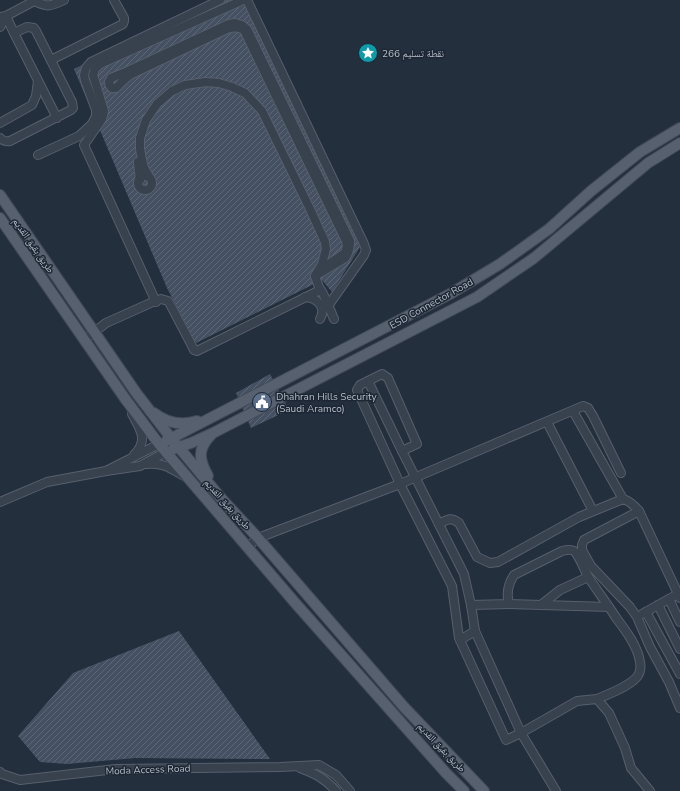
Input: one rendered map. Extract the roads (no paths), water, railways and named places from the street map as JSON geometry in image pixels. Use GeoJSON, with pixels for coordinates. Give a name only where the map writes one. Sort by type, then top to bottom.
{"type":"FeatureCollection","features":[{"type":"Feature","properties":{"kind":"main road","name":"ESD Connector Road"},"geometry":{"type":"LineString","coordinates":[[162,448],[171,438],[450,294],[500,264],[549,229],[591,191],[640,152],[680,128]]}},
{"type":"Feature","properties":{"kind":"main road","name":"ESD Connector Road"},"geometry":{"type":"LineString","coordinates":[[162,448],[179,447],[213,433],[477,297],[534,258],[648,163],[680,143]]}},
{"type":"Feature","properties":{"kind":"main road","name":"طريق بقيق القديم"},"geometry":{"type":"LineString","coordinates":[[0,195],[145,405],[171,438],[221,498],[258,538],[404,707],[484,791]]}},
{"type":"Feature","properties":{"kind":"main road","name":"طريق بقيق القديم"},"geometry":{"type":"LineString","coordinates":[[0,218],[126,400],[162,448],[302,611],[446,773],[464,791]]}},
{"type":"Feature","properties":{"kind":"main road"},"geometry":{"type":"LineString","coordinates":[[343,350],[350,362]]}},
{"type":"Feature","properties":{"kind":"main road"},"geometry":{"type":"LineString","coordinates":[[145,405],[162,418],[178,423],[189,423],[220,413]]}},
{"type":"Feature","properties":{"kind":"main road"},"geometry":{"type":"LineString","coordinates":[[213,433],[205,441],[200,455],[204,468],[221,498]]}},
{"type":"Feature","properties":{"kind":"street"},"geometry":{"type":"LineString","coordinates":[[0,26],[3,17],[35,1],[46,6],[50,6],[64,0]]}},
{"type":"Feature","properties":{"kind":"street"},"geometry":{"type":"LineString","coordinates":[[51,60],[123,24],[124,18],[114,0]]}},
{"type":"Feature","properties":{"kind":"street"},"geometry":{"type":"LineString","coordinates":[[38,155],[79,136],[92,124],[96,116],[96,110],[84,75],[86,68],[91,62],[220,0]]}},
{"type":"Feature","properties":{"kind":"street"},"geometry":{"type":"LineString","coordinates":[[156,302],[84,145],[102,119],[104,110],[92,75],[100,64],[243,0],[363,249],[362,254],[328,303]]}},
{"type":"Feature","properties":{"kind":"street"},"geometry":{"type":"LineString","coordinates":[[247,0],[366,250],[364,255],[328,303]]}},
{"type":"Feature","properties":{"kind":"street"},"geometry":{"type":"LineString","coordinates":[[3,17],[14,33],[57,118]]}},
{"type":"Feature","properties":{"kind":"street"},"geometry":{"type":"LineString","coordinates":[[235,23],[242,25],[247,29],[350,241],[350,248],[345,258],[315,276],[324,267],[345,253],[347,246],[346,241],[244,30],[239,27],[227,29],[130,75],[116,88],[112,88],[110,86],[109,82],[111,78],[229,24],[235,23]]}},
{"type":"Feature","properties":{"kind":"street"},"geometry":{"type":"LineString","coordinates":[[0,138],[6,142],[10,141],[57,118],[71,110],[74,106],[34,28],[28,27],[14,33]]}},
{"type":"Feature","properties":{"kind":"street"},"geometry":{"type":"LineString","coordinates":[[305,297],[309,297],[319,302],[322,313],[320,319],[326,318],[334,320],[328,303],[320,290],[315,276],[322,264],[326,249],[325,242],[262,111],[245,93],[219,83],[206,82],[185,85],[172,91],[157,104],[146,120],[140,138],[140,149],[144,168],[152,184],[152,187],[144,190],[141,189],[139,183],[140,180],[136,144],[139,128],[144,114],[160,95],[176,84],[208,78],[223,80],[239,86],[254,96],[266,111],[288,153],[329,240],[330,248],[324,267]]}},
{"type":"Feature","properties":{"kind":"street"},"geometry":{"type":"LineString","coordinates":[[0,123],[32,105],[36,96],[38,81]]}},
{"type":"Feature","properties":{"kind":"street"},"geometry":{"type":"LineString","coordinates":[[140,180],[142,177],[150,178]]}},
{"type":"Feature","properties":{"kind":"street"},"geometry":{"type":"LineString","coordinates":[[84,340],[106,323],[161,299],[168,301],[194,350],[197,351],[320,290]]}},
{"type":"Feature","properties":{"kind":"street"},"geometry":{"type":"LineString","coordinates":[[402,451],[417,444],[388,378],[382,374],[360,385],[357,390],[400,484],[452,586],[459,638],[506,740],[577,701],[597,700],[628,684],[637,677],[640,670],[640,662],[634,646],[624,628],[588,577],[577,554],[574,551],[562,551],[514,575],[510,580],[507,591],[509,604]]}},
{"type":"Feature","properties":{"kind":"street"},"geometry":{"type":"LineString","coordinates":[[368,381],[464,574],[475,631],[521,733],[556,791]]}},
{"type":"Feature","properties":{"kind":"street"},"geometry":{"type":"LineString","coordinates":[[126,400],[142,434],[140,449],[132,458]]}},
{"type":"Feature","properties":{"kind":"street"},"geometry":{"type":"LineString","coordinates":[[247,547],[258,538],[400,484],[583,406],[588,408],[593,416],[621,473]]}},
{"type":"Feature","properties":{"kind":"street"},"geometry":{"type":"LineString","coordinates":[[573,411],[623,499]]}},
{"type":"Feature","properties":{"kind":"street"},"geometry":{"type":"LineString","coordinates":[[547,422],[593,511]]}},
{"type":"Feature","properties":{"kind":"street"},"geometry":{"type":"LineString","coordinates":[[106,471],[132,458],[162,448]]}},
{"type":"Feature","properties":{"kind":"street"},"geometry":{"type":"LineString","coordinates":[[140,466],[162,448]]}},
{"type":"Feature","properties":{"kind":"street"},"geometry":{"type":"LineString","coordinates":[[0,502],[47,482],[153,463],[164,465],[188,479]]}},
{"type":"Feature","properties":{"kind":"street"},"geometry":{"type":"LineString","coordinates":[[439,524],[450,518],[459,522],[478,557],[490,564],[498,562],[579,517],[623,499],[629,501],[634,504],[639,511],[679,596],[669,599],[636,617]]}},
{"type":"Feature","properties":{"kind":"street"},"geometry":{"type":"LineString","coordinates":[[639,511],[584,540],[582,550],[592,566],[626,602],[636,617],[669,682],[680,708]]}},
{"type":"Feature","properties":{"kind":"street"},"geometry":{"type":"LineString","coordinates":[[541,605],[560,590],[588,577]]}},
{"type":"Feature","properties":{"kind":"street"},"geometry":{"type":"LineString","coordinates":[[669,599],[680,622]]}},
{"type":"Feature","properties":{"kind":"street"},"geometry":{"type":"LineString","coordinates":[[471,605],[509,604],[609,607]]}},
{"type":"Feature","properties":{"kind":"street"},"geometry":{"type":"LineString","coordinates":[[658,605],[680,649]]}},
{"type":"Feature","properties":{"kind":"street"},"geometry":{"type":"LineString","coordinates":[[646,612],[680,675],[669,682]]}},
{"type":"Feature","properties":{"kind":"street"},"geometry":{"type":"LineString","coordinates":[[460,640],[475,631]]}},
{"type":"Feature","properties":{"kind":"street"},"geometry":{"type":"LineString","coordinates":[[597,700],[609,713],[625,748],[631,768],[650,791]]}},
{"type":"Feature","properties":{"kind":"street","name":"Moda Access Road"},"geometry":{"type":"LineString","coordinates":[[0,772],[20,780],[116,769],[297,767],[319,765],[336,775],[350,791]]}},
{"type":"Feature","properties":{"kind":"street","name":"Moda Access Road"},"geometry":{"type":"LineString","coordinates":[[297,767],[315,774],[336,791]]}},
{"type":"Feature","properties":{"kind":"place","name":"نقطة تسليم 266"},"geometry":{"type":"Point","coordinates":[368,53]}},
{"type":"Feature","properties":{"kind":"place","name":"Dhahran Hills Security (Saudi Aramco)"},"geometry":{"type":"Point","coordinates":[262,402]}}]}
